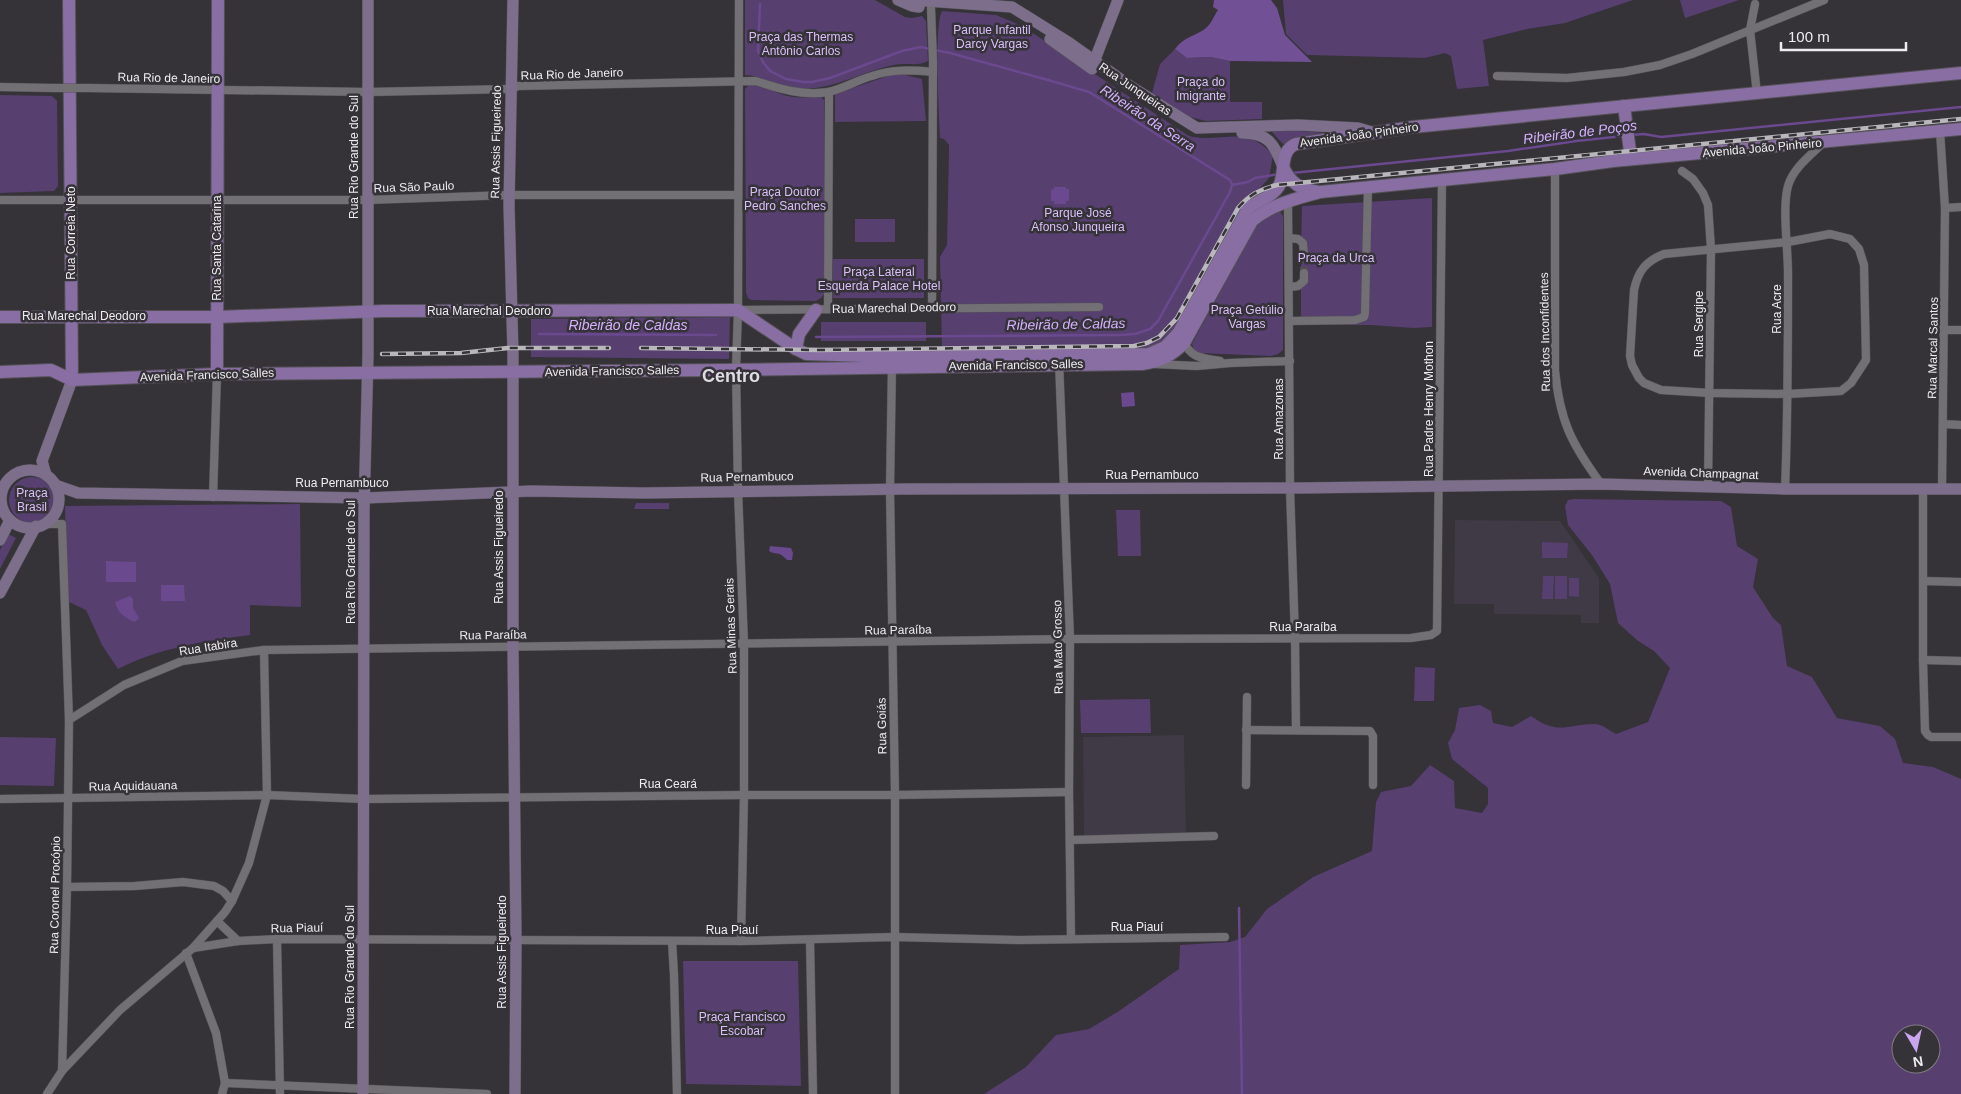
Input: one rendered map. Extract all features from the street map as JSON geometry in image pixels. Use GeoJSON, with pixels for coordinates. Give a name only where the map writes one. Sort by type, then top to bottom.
{"type":"FeatureCollection","features":[{"type":"Feature","properties":{"kind":"main road","name":"Rua Correia Neto"},"geometry":{"type":"LineString","coordinates":[[70,0],[72,380]]}},
{"type":"Feature","properties":{"kind":"main road","name":"Rua Santa Catarina"},"geometry":{"type":"LineString","coordinates":[[217,374],[218,0]]}},
{"type":"Feature","properties":{"kind":"main road","name":"Avenida João Pinheiro"},"geometry":{"type":"LineString","coordinates":[[1961,73],[1372,132],[1296,144],[1290,147],[1283,168],[1294,184],[1302,189],[1320,192],[1555,169],[1630,155],[1806,144],[1961,129]]}},
{"type":"Feature","properties":{"kind":"main road"},"geometry":{"type":"LineString","coordinates":[[1624,106],[1630,155]]}},
{"type":"Feature","properties":{"kind":"main road","name":"Avenida Francisco Salles"},"geometry":{"type":"LineString","coordinates":[[0,372],[51,370],[72,380],[217,374],[736,369],[892,362],[1059,359],[1149,354],[1182,337],[1247,210],[1252,204],[1274,193],[1280,185],[1283,168]]}},
{"type":"Feature","properties":{"kind":"main road","name":"Avenida Francisco Salles"},"geometry":{"type":"LineString","coordinates":[[1059,359],[1142,364],[1168,357],[1252,221],[1263,212],[1288,201],[1320,192]]}},
{"type":"Feature","properties":{"kind":"main road"},"geometry":{"type":"LineString","coordinates":[[796,349],[799,334],[822,309]]}},
{"type":"Feature","properties":{"kind":"main road","name":"Avenida Francisco Salles"},"geometry":{"type":"LineString","coordinates":[[738,310],[806,354],[892,362]]}},
{"type":"Feature","properties":{"kind":"main road","name":"Rua Marechal Deodoro"},"geometry":{"type":"LineString","coordinates":[[0,316],[217,316],[368,312],[738,310]]}},
{"type":"Feature","properties":{"kind":"street","name":"Rua Rio Grande do Sul"},"geometry":{"type":"LineString","coordinates":[[364,1091],[368,0]]}},
{"type":"Feature","properties":{"kind":"street","name":"Rua Assis Figueiredo"},"geometry":{"type":"LineString","coordinates":[[513,0],[509,196],[513,327],[513,646],[516,796],[514,1094]]}},
{"type":"Feature","properties":{"kind":"street"},"geometry":{"type":"LineString","coordinates":[[738,310],[739,0]]}},
{"type":"Feature","properties":{"kind":"street","name":"Rua Junqueiras"},"geometry":{"type":"LineString","coordinates":[[898,0],[912,6],[1011,14],[1197,128],[1298,125],[1358,128],[1372,132]]}},
{"type":"Feature","properties":{"kind":"street","name":"Rua Junqueiras"},"geometry":{"type":"LineString","coordinates":[[912,0],[1012,4],[1068,42],[1093,65],[1188,130],[1196,133],[1250,133],[1262,135],[1273,145],[1283,168]]}},
{"type":"Feature","properties":{"kind":"street"},"geometry":{"type":"LineString","coordinates":[[1093,65],[1118,0]]}},
{"type":"Feature","properties":{"kind":"street"},"geometry":{"type":"LineString","coordinates":[[1497,76],[1567,78],[1624,72],[1660,65],[1824,0]]}},
{"type":"Feature","properties":{"kind":"street"},"geometry":{"type":"LineString","coordinates":[[1755,4],[1750,30],[1757,94]]}},
{"type":"Feature","properties":{"kind":"street"},"geometry":{"type":"LineString","coordinates":[[932,8],[932,307]]}},
{"type":"Feature","properties":{"kind":"street","name":"Rua Rio de Janeiro"},"geometry":{"type":"LineString","coordinates":[[0,86],[368,92],[511,89],[518,86],[756,81],[792,92],[829,92],[872,75],[889,71],[933,72]]}},
{"type":"Feature","properties":{"kind":"street"},"geometry":{"type":"LineString","coordinates":[[822,309],[829,92]]}},
{"type":"Feature","properties":{"kind":"street","name":"Rua Marcal Santos"},"geometry":{"type":"LineString","coordinates":[[1940,131],[1945,208],[1942,488]]}},
{"type":"Feature","properties":{"kind":"street","name":"Rua Acre"},"geometry":{"type":"LineString","coordinates":[[1785,489],[1788,394],[1788,242],[1786,197],[1795,170],[1824,142]]}},
{"type":"Feature","properties":{"kind":"street"},"geometry":{"type":"LineString","coordinates":[[1805,161],[1806,144]]}},
{"type":"Feature","properties":{"kind":"street","name":"Rua dos Inconfidentes"},"geometry":{"type":"LineString","coordinates":[[1555,169],[1555,371],[1558,398],[1563,418],[1573,442],[1601,484]]}},
{"type":"Feature","properties":{"kind":"street","name":"Rua Sergipe"},"geometry":{"type":"LineString","coordinates":[[1682,171],[1693,179],[1703,193],[1708,205],[1711,249],[1708,486]]}},
{"type":"Feature","properties":{"kind":"street","name":"Rua Padre Henry Mothon"},"geometry":{"type":"LineString","coordinates":[[1431,635],[1437,631],[1442,179]]}},
{"type":"Feature","properties":{"kind":"street"},"geometry":{"type":"LineString","coordinates":[[1290,321],[1355,320],[1364,317],[1368,187]]}},
{"type":"Feature","properties":{"kind":"street","name":"Rua São Paulo"},"geometry":{"type":"LineString","coordinates":[[0,200],[367,200],[509,196],[738,195]]}},
{"type":"Feature","properties":{"kind":"street","name":"Rua Amazonas"},"geometry":{"type":"LineString","coordinates":[[1288,201],[1290,488],[1296,730]]}},
{"type":"Feature","properties":{"kind":"street"},"geometry":{"type":"LineString","coordinates":[[1945,208],[1961,207]]}},
{"type":"Feature","properties":{"kind":"street"},"geometry":{"type":"LineString","coordinates":[[1830,234],[1850,239],[1859,248],[1864,265],[1866,360],[1851,383],[1841,390],[1788,394],[1661,390],[1644,383],[1635,373],[1630,356],[1636,279],[1643,267],[1651,259],[1664,254],[1788,242],[1830,234]]}},
{"type":"Feature","properties":{"kind":"street"},"geometry":{"type":"LineString","coordinates":[[1289,238],[1298,239],[1302,243],[1304,255]]}},
{"type":"Feature","properties":{"kind":"street"},"geometry":{"type":"LineString","coordinates":[[1290,287],[1298,286],[1304,281],[1304,273]]}},
{"type":"Feature","properties":{"kind":"street","name":"Rua Marechal Deodoro"},"geometry":{"type":"LineString","coordinates":[[738,310],[1099,307]]}},
{"type":"Feature","properties":{"kind":"street","name":"Rua Minas Gerais"},"geometry":{"type":"LineString","coordinates":[[738,310],[736,369],[738,491],[744,644],[744,795],[741,941]]}},
{"type":"Feature","properties":{"kind":"street"},"geometry":{"type":"LineString","coordinates":[[1945,330],[1961,330]]}},
{"type":"Feature","properties":{"kind":"street"},"geometry":{"type":"LineString","coordinates":[[1182,337],[1190,354],[1230,363]]}},
{"type":"Feature","properties":{"kind":"street","name":"Rua Mato Grosso"},"geometry":{"type":"LineString","coordinates":[[1059,359],[1070,639],[1069,792],[1071,938]]}},
{"type":"Feature","properties":{"kind":"street"},"geometry":{"type":"LineString","coordinates":[[1142,364],[1197,366],[1290,361]]}},
{"type":"Feature","properties":{"kind":"street","name":"Rua Goiás"},"geometry":{"type":"LineString","coordinates":[[892,362],[890,489],[895,795],[895,1094]]}},
{"type":"Feature","properties":{"kind":"street","name":"Rua Santa Catarina"},"geometry":{"type":"LineString","coordinates":[[213,496],[217,374]]}},
{"type":"Feature","properties":{"kind":"street","name":"Rua Correia Neto"},"geometry":{"type":"LineString","coordinates":[[42,461],[72,380]]}},
{"type":"Feature","properties":{"kind":"street"},"geometry":{"type":"LineString","coordinates":[[1943,424],[1961,425]]}},
{"type":"Feature","properties":{"kind":"street"},"geometry":{"type":"LineString","coordinates":[[39,525],[20,526],[10,520],[2,508],[0,498],[2,490],[12,476],[42,461],[46,475]]}},
{"type":"Feature","properties":{"kind":"street"},"geometry":{"type":"LineString","coordinates":[[0,593],[39,525],[54,514],[57,508],[58,500],[55,485],[46,475],[27,470]]}},
{"type":"Feature","properties":{"kind":"street","name":"Avenida Champagnat"},"geometry":{"type":"LineString","coordinates":[[1440,487],[1601,484],[1785,489],[1961,489]]}},
{"type":"Feature","properties":{"kind":"street","name":"Rua Pernambuco"},"geometry":{"type":"LineString","coordinates":[[55,485],[78,494],[365,498],[514,492],[1440,487]]}},
{"type":"Feature","properties":{"kind":"street"},"geometry":{"type":"LineString","coordinates":[[1923,489],[1923,660],[1926,731],[1928,736],[1961,737]]}},
{"type":"Feature","properties":{"kind":"street"},"geometry":{"type":"LineString","coordinates":[[0,540],[10,520]]}},
{"type":"Feature","properties":{"kind":"street","name":"Rua Coronel Procópio"},"geometry":{"type":"LineString","coordinates":[[39,525],[62,524],[69,720],[62,1071]]}},
{"type":"Feature","properties":{"kind":"street"},"geometry":{"type":"LineString","coordinates":[[1923,582],[1961,582]]}},
{"type":"Feature","properties":{"kind":"street","name":"Rua Paraíba"},"geometry":{"type":"LineString","coordinates":[[366,648],[1070,639],[1411,638],[1431,635]]}},
{"type":"Feature","properties":{"kind":"street","name":"Rua Itabira"},"geometry":{"type":"LineString","coordinates":[[69,720],[124,686],[182,661],[264,650],[366,648]]}},
{"type":"Feature","properties":{"kind":"street"},"geometry":{"type":"LineString","coordinates":[[48,1094],[62,1071],[120,1010],[193,948],[232,901],[249,863],[267,794],[264,650]]}},
{"type":"Feature","properties":{"kind":"street"},"geometry":{"type":"LineString","coordinates":[[1923,660],[1961,661]]}},
{"type":"Feature","properties":{"kind":"street"},"geometry":{"type":"LineString","coordinates":[[1246,784],[1247,697]]}},
{"type":"Feature","properties":{"kind":"street"},"geometry":{"type":"LineString","coordinates":[[1246,730],[1366,730],[1372,733],[1373,785]]}},
{"type":"Feature","properties":{"kind":"street","name":"Rua Ceará"},"geometry":{"type":"LineString","coordinates":[[267,794],[364,798],[895,795],[1069,792]]}},
{"type":"Feature","properties":{"kind":"street","name":"Rua Aquidauana"},"geometry":{"type":"LineString","coordinates":[[0,799],[267,794]]}},
{"type":"Feature","properties":{"kind":"street"},"geometry":{"type":"LineString","coordinates":[[1070,840],[1214,836]]}},
{"type":"Feature","properties":{"kind":"street"},"geometry":{"type":"LineString","coordinates":[[67,887],[134,886],[182,882],[214,886],[223,891],[232,901]]}},
{"type":"Feature","properties":{"kind":"street"},"geometry":{"type":"LineString","coordinates":[[217,920],[238,941]]}},
{"type":"Feature","properties":{"kind":"street","name":"Rua Piauí"},"geometry":{"type":"LineString","coordinates":[[193,948],[238,941],[365,938],[741,941],[894,938],[1021,940],[1225,937]]}},
{"type":"Feature","properties":{"kind":"street"},"geometry":{"type":"LineString","coordinates":[[277,939],[280,1094]]}},
{"type":"Feature","properties":{"kind":"street"},"geometry":{"type":"LineString","coordinates":[[810,940],[813,1094]]}},
{"type":"Feature","properties":{"kind":"street"},"geometry":{"type":"LineString","coordinates":[[672,941],[677,1094]]}},
{"type":"Feature","properties":{"kind":"street"},"geometry":{"type":"LineString","coordinates":[[186,953],[216,1033],[225,1083],[222,1094]]}},
{"type":"Feature","properties":{"kind":"street"},"geometry":{"type":"LineString","coordinates":[[225,1083],[364,1091],[487,1094]]}},
{"type":"Feature","properties":{"kind":"shaded area"},"geometry":{"type":"Polygon","coordinates":[[[1214,0],[1271,0],[1277,8],[1285,35],[1312,62],[1230,61],[1210,57],[1187,58],[1175,49],[1186,39],[1206,28],[1218,10],[1213,7],[1214,0]]]}},
{"type":"Feature","properties":{"kind":"shaded area"},"geometry":{"type":"Polygon","coordinates":[[[1054,187],[1066,187],[1066,189],[1069,189],[1069,201],[1066,201],[1066,204],[1054,204],[1054,201],[1051,201],[1051,190],[1054,187]]]}},
{"type":"Feature","properties":{"kind":"shaded area"},"geometry":{"type":"Polygon","coordinates":[[[1134,392],[1135,406],[1122,407],[1121,393],[1134,392]]]}},
{"type":"Feature","properties":{"kind":"shaded area"},"geometry":{"type":"Polygon","coordinates":[[[1455,520],[1560,521],[1599,578],[1599,623],[1581,623],[1581,615],[1494,614],[1494,604],[1454,604],[1455,520]]]}},
{"type":"Feature","properties":{"kind":"shaded area"},"geometry":{"type":"Polygon","coordinates":[[[770,546],[791,548],[793,553],[792,560],[787,560],[782,555],[769,551],[770,546]]]}},
{"type":"Feature","properties":{"kind":"shaded area"},"geometry":{"type":"Polygon","coordinates":[[[106,561],[136,562],[136,582],[106,582],[106,561]]]}},
{"type":"Feature","properties":{"kind":"shaded area"},"geometry":{"type":"Polygon","coordinates":[[[161,585],[184,585],[185,601],[161,601],[161,585]]]}},
{"type":"Feature","properties":{"kind":"shaded area"},"geometry":{"type":"Polygon","coordinates":[[[130,596],[133,599],[133,608],[139,618],[135,622],[122,615],[115,602],[130,596]]]}},
{"type":"Feature","properties":{"kind":"shaded area"},"geometry":{"type":"Polygon","coordinates":[[[1184,735],[1186,835],[1084,837],[1083,737],[1184,735]]]}},
{"type":"Feature","properties":{"kind":"green space","name":"Praça das Thermas Antônio Carlos"},"geometry":{"type":"Polygon","coordinates":[[[745,0],[875,0],[905,17],[922,16],[926,21],[928,61],[920,64],[894,65],[832,85],[806,89],[786,87],[745,75],[745,0]]]}},
{"type":"Feature","properties":{"kind":"green space"},"geometry":{"type":"Polygon","coordinates":[[[1283,0],[1633,0],[1565,23],[1527,29],[1483,40],[1489,86],[1457,89],[1451,56],[1445,53],[1425,58],[1307,55],[1286,34],[1283,0]]]}},
{"type":"Feature","properties":{"kind":"green space"},"geometry":{"type":"Polygon","coordinates":[[[1680,0],[1739,0],[1685,18],[1680,0]]]}},
{"type":"Feature","properties":{"kind":"green space","name":"Parque José Afonso Junqueira"},"geometry":{"type":"Polygon","coordinates":[[[942,11],[996,15],[1022,26],[1189,136],[1201,138],[1243,137],[1262,145],[1273,155],[1269,178],[1244,206],[1232,223],[1188,310],[1166,341],[1149,349],[942,352],[940,257],[947,245],[949,145],[944,139],[940,138],[938,33],[942,11]]]}},
{"type":"Feature","properties":{"kind":"green space","name":"Praça do Imigrante"},"geometry":{"type":"Polygon","coordinates":[[[1175,49],[1187,58],[1210,57],[1230,61],[1230,102],[1262,102],[1262,119],[1206,121],[1190,117],[1152,93],[1160,64],[1175,49]]]}},
{"type":"Feature","properties":{"kind":"green space"},"geometry":{"type":"Polygon","coordinates":[[[897,73],[922,79],[926,121],[835,122],[835,94],[897,73]]]}},
{"type":"Feature","properties":{"kind":"green space","name":"Praça Doutor Pedro Sanches"},"geometry":{"type":"Polygon","coordinates":[[[750,84],[786,96],[821,97],[824,100],[824,294],[816,301],[751,300],[746,293],[745,89],[750,84]]]}},
{"type":"Feature","properties":{"kind":"green space"},"geometry":{"type":"Polygon","coordinates":[[[0,95],[52,96],[57,101],[58,186],[54,191],[0,193],[0,95]]]}},
{"type":"Feature","properties":{"kind":"green space"},"geometry":{"type":"Polygon","coordinates":[[[1271,131],[1342,134],[1290,141],[1283,144],[1271,131]]]}},
{"type":"Feature","properties":{"kind":"green space","name":"Praça da Urca"},"geometry":{"type":"Polygon","coordinates":[[[1432,198],[1432,327],[1301,325],[1302,206],[1432,198]]]}},
{"type":"Feature","properties":{"kind":"green space","name":"Praça Getúlio Vargas"},"geometry":{"type":"Polygon","coordinates":[[[1276,212],[1280,212],[1283,216],[1283,350],[1271,356],[1199,353],[1194,350],[1192,344],[1254,229],[1276,212]]]}},
{"type":"Feature","properties":{"kind":"green space"},"geometry":{"type":"Polygon","coordinates":[[[855,219],[895,219],[895,242],[855,242],[855,219]]]}},
{"type":"Feature","properties":{"kind":"green space","name":"Praça Lateral Esquerda Palace Hotel"},"geometry":{"type":"Polygon","coordinates":[[[833,259],[924,259],[924,298],[833,298],[833,259]]]}},
{"type":"Feature","properties":{"kind":"green space"},"geometry":{"type":"Polygon","coordinates":[[[730,317],[729,359],[531,357],[531,319],[730,317]]]}},
{"type":"Feature","properties":{"kind":"green space"},"geometry":{"type":"Polygon","coordinates":[[[821,322],[926,322],[926,341],[821,341],[821,322]]]}},
{"type":"Feature","properties":{"kind":"green space","name":"Praça Brasil"},"geometry":{"type":"Polygon","coordinates":[[[32,477],[45,481],[51,487],[55,500],[51,513],[45,519],[32,523],[19,519],[13,513],[9,500],[13,487],[19,481],[32,477]]]}},
{"type":"Feature","properties":{"kind":"green space"},"geometry":{"type":"Polygon","coordinates":[[[1574,499],[1721,501],[1731,507],[1737,546],[1758,559],[1753,587],[1773,618],[1781,625],[1787,666],[1812,677],[1837,718],[1880,726],[1895,739],[1903,763],[1933,767],[1961,779],[1961,1094],[984,1094],[1026,1067],[1056,1035],[1089,1029],[1119,1011],[1179,969],[1180,945],[1230,942],[1245,937],[1267,909],[1313,877],[1372,851],[1376,802],[1381,792],[1411,786],[1430,765],[1454,781],[1455,808],[1482,813],[1488,804],[1488,788],[1452,759],[1448,743],[1455,730],[1459,708],[1480,705],[1491,711],[1493,723],[1512,727],[1531,716],[1549,726],[1563,728],[1598,724],[1616,734],[1648,722],[1670,668],[1654,651],[1638,641],[1618,623],[1610,584],[1592,555],[1568,525],[1565,506],[1568,500],[1574,499]]]}},
{"type":"Feature","properties":{"kind":"green space"},"geometry":{"type":"Polygon","coordinates":[[[636,503],[669,503],[669,509],[634,509],[636,503]]]}},
{"type":"Feature","properties":{"kind":"green space"},"geometry":{"type":"Polygon","coordinates":[[[300,504],[301,607],[250,605],[250,635],[199,643],[166,651],[118,669],[102,645],[86,610],[67,601],[65,506],[300,504]]]}},
{"type":"Feature","properties":{"kind":"green space"},"geometry":{"type":"Polygon","coordinates":[[[1116,510],[1140,510],[1141,556],[1118,556],[1116,510]]]}},
{"type":"Feature","properties":{"kind":"green space"},"geometry":{"type":"Polygon","coordinates":[[[8,534],[16,538],[0,569],[0,550],[8,534]]]}},
{"type":"Feature","properties":{"kind":"green space"},"geometry":{"type":"Polygon","coordinates":[[[1542,542],[1568,543],[1567,558],[1542,558],[1542,542]]]}},
{"type":"Feature","properties":{"kind":"green space"},"geometry":{"type":"Polygon","coordinates":[[[1543,576],[1554,576],[1553,599],[1542,599],[1543,576]]]}},
{"type":"Feature","properties":{"kind":"green space"},"geometry":{"type":"Polygon","coordinates":[[[1555,576],[1567,576],[1567,599],[1555,599],[1555,576]]]}},
{"type":"Feature","properties":{"kind":"green space"},"geometry":{"type":"Polygon","coordinates":[[[1569,578],[1579,578],[1579,597],[1569,596],[1569,578]]]}},
{"type":"Feature","properties":{"kind":"green space"},"geometry":{"type":"Polygon","coordinates":[[[1415,667],[1435,668],[1434,701],[1414,701],[1415,667]]]}},
{"type":"Feature","properties":{"kind":"green space"},"geometry":{"type":"Polygon","coordinates":[[[1150,699],[1151,733],[1081,733],[1080,700],[1150,699]]]}},
{"type":"Feature","properties":{"kind":"green space"},"geometry":{"type":"Polygon","coordinates":[[[0,737],[56,738],[54,786],[0,785],[0,737]]]}},
{"type":"Feature","properties":{"kind":"green space","name":"Praça Francisco Escobar"},"geometry":{"type":"Polygon","coordinates":[[[683,961],[798,961],[801,1086],[686,1084],[683,961]]]}},
{"type":"Feature","properties":{"kind":"waterway","name":"Ribeirão da Serra"},"geometry":{"type":"LineString","coordinates":[[760,4],[758,51],[770,71],[786,79],[812,82],[830,78],[902,51],[921,47],[950,53],[1089,92],[1230,180],[1232,184]]}},
{"type":"Feature","properties":{"kind":"waterway","name":"Ribeirão de Poços"},"geometry":{"type":"LineString","coordinates":[[1632,135],[1644,134],[1661,137],[1961,107]]}},
{"type":"Feature","properties":{"kind":"waterway","name":"Ribeirão de Poços"},"geometry":{"type":"LineString","coordinates":[[1292,173],[1508,151],[1624,136]]}},
{"type":"Feature","properties":{"kind":"waterway","name":"Ribeirão de Poços"},"geometry":{"type":"LineString","coordinates":[[1232,185],[1248,182],[1255,178],[1279,174]]}},
{"type":"Feature","properties":{"kind":"waterway","name":"Ribeirão de Caldas"},"geometry":{"type":"LineString","coordinates":[[816,337],[1120,335],[1135,334],[1150,329],[1158,321],[1230,192],[1232,185]]}},
{"type":"Feature","properties":{"kind":"waterway","name":"Ribeirão de Caldas"},"geometry":{"type":"LineString","coordinates":[[539,334],[716,335]]}},
{"type":"Feature","properties":{"kind":"waterway"},"geometry":{"type":"LineString","coordinates":[[1239,908],[1242,1094]]}},
{"type":"Feature","properties":{"kind":"tunnel"},"geometry":{"type":"LineString","coordinates":[[1304,255],[1304,273]]}},
{"type":"Feature","properties":{"kind":"railway"},"geometry":{"type":"LineString","coordinates":[[641,348],[819,350],[1134,346],[1147,343],[1159,337],[1177,318],[1238,208],[1251,196],[1277,185],[1961,119]]}},
{"type":"Feature","properties":{"kind":"railway"},"geometry":{"type":"LineString","coordinates":[[382,354],[461,353],[508,348],[609,348]]}},
{"type":"Feature","properties":{"kind":"district","name":"Centro"},"geometry":{"type":"Point","coordinates":[731,376]}},
{"type":"Feature","properties":{"kind":"park label","name":"Parque Infantil Darcy Vargas"},"geometry":{"type":"Point","coordinates":[992,37]}}]}
